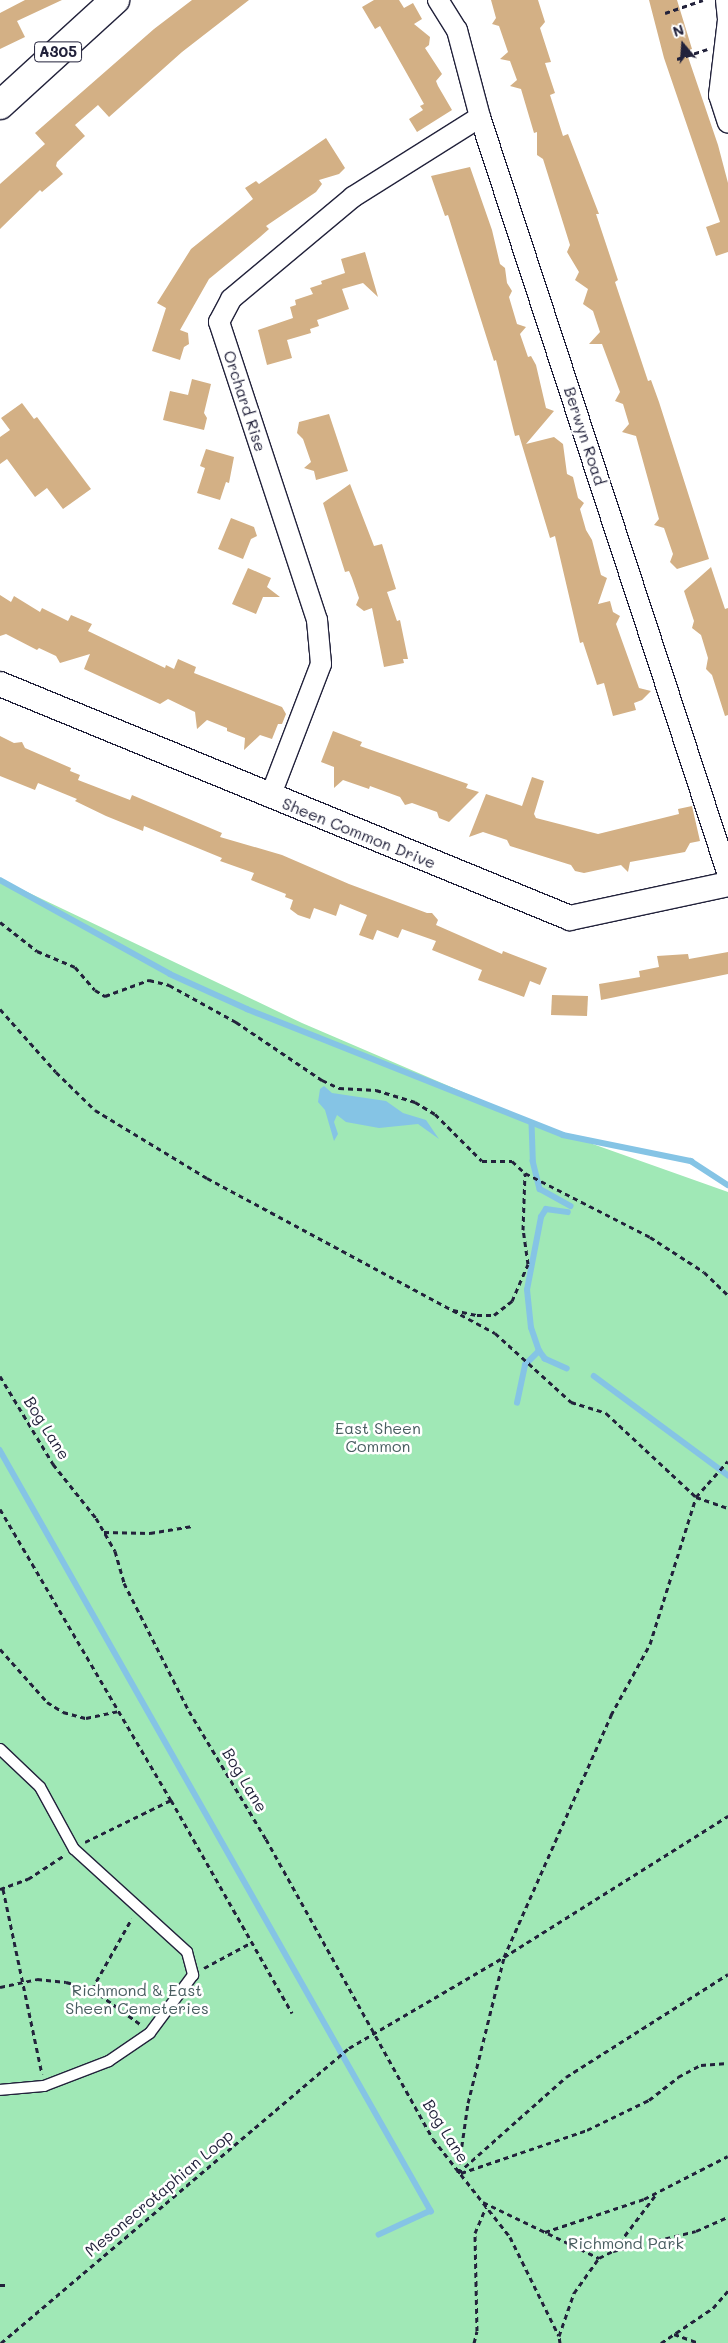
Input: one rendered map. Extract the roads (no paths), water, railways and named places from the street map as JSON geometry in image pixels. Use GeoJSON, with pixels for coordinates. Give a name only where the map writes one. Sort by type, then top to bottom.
{"type":"FeatureCollection","features":[{"type":"Feature","properties":{"kind":"main road","name":"A305"},"geometry":{"type":"LineString","coordinates":[[0,104],[115,0]]}},
{"type":"Feature","properties":{"kind":"street","name":"Berwyn Road"},"geometry":{"type":"LineString","coordinates":[[438,0],[456,30],[480,117],[728,875]]}},
{"type":"Feature","properties":{"kind":"street"},"geometry":{"type":"LineString","coordinates":[[726,0],[728,20],[727,43],[719,95],[728,123]]}},
{"type":"Feature","properties":{"kind":"street","name":"Orchard Rise"},"geometry":{"type":"LineString","coordinates":[[270,797],[321,664],[317,620],[220,322],[232,299],[353,197],[480,117]]}},
{"type":"Feature","properties":{"kind":"street","name":"Sheen Common Drive"},"geometry":{"type":"LineString","coordinates":[[0,684],[270,797],[570,918],[728,884]]}},
{"type":"Feature","properties":{"kind":"lane"},"geometry":{"type":"LineString","coordinates":[[0,1749],[40,1787],[74,1849],[187,1952],[193,1975],[150,2032],[109,2061],[44,2086],[0,2090]]}},
{"type":"Feature","properties":{"kind":"water"},"geometry":{"type":"Polygon","coordinates":[[[324,1086],[332,1093],[386,1101],[403,1113],[426,1120],[439,1139],[418,1124],[379,1128],[346,1122],[337,1115],[334,1122],[338,1134],[334,1141],[325,1110],[318,1102],[320,1089],[324,1086]]]}},
{"type":"Feature","properties":{"kind":"waterway"},"geometry":{"type":"LineString","coordinates":[[0,880],[170,974],[247,1009],[563,1135],[691,1161],[728,1185]]}},
{"type":"Feature","properties":{"kind":"waterway"},"geometry":{"type":"LineString","coordinates":[[532,1123],[533,1161],[540,1189],[571,1206]]}},
{"type":"Feature","properties":{"kind":"waterway"},"geometry":{"type":"LineString","coordinates":[[567,1369],[545,1359],[539,1351],[531,1328],[527,1290],[541,1217],[546,1209],[568,1212]]}},
{"type":"Feature","properties":{"kind":"waterway"},"geometry":{"type":"LineString","coordinates":[[517,1403],[525,1365],[539,1351]]}},
{"type":"Feature","properties":{"kind":"waterway"},"geometry":{"type":"LineString","coordinates":[[594,1376],[728,1475]]}},
{"type":"Feature","properties":{"kind":"waterway"},"geometry":{"type":"LineString","coordinates":[[0,1450],[431,2211],[379,2235]]}},
{"type":"Feature","properties":{"kind":"park label","name":"East Sheen Common"},"geometry":{"type":"Point","coordinates":[378,1437]}},
{"type":"Feature","properties":{"kind":"park label","name":"Richmond & East Sheen Cemeteries"},"geometry":{"type":"Point","coordinates":[137,1999]}},
{"type":"Feature","properties":{"kind":"park label","name":"Richmond Park"},"geometry":{"type":"Point","coordinates":[626,2243]}}]}
